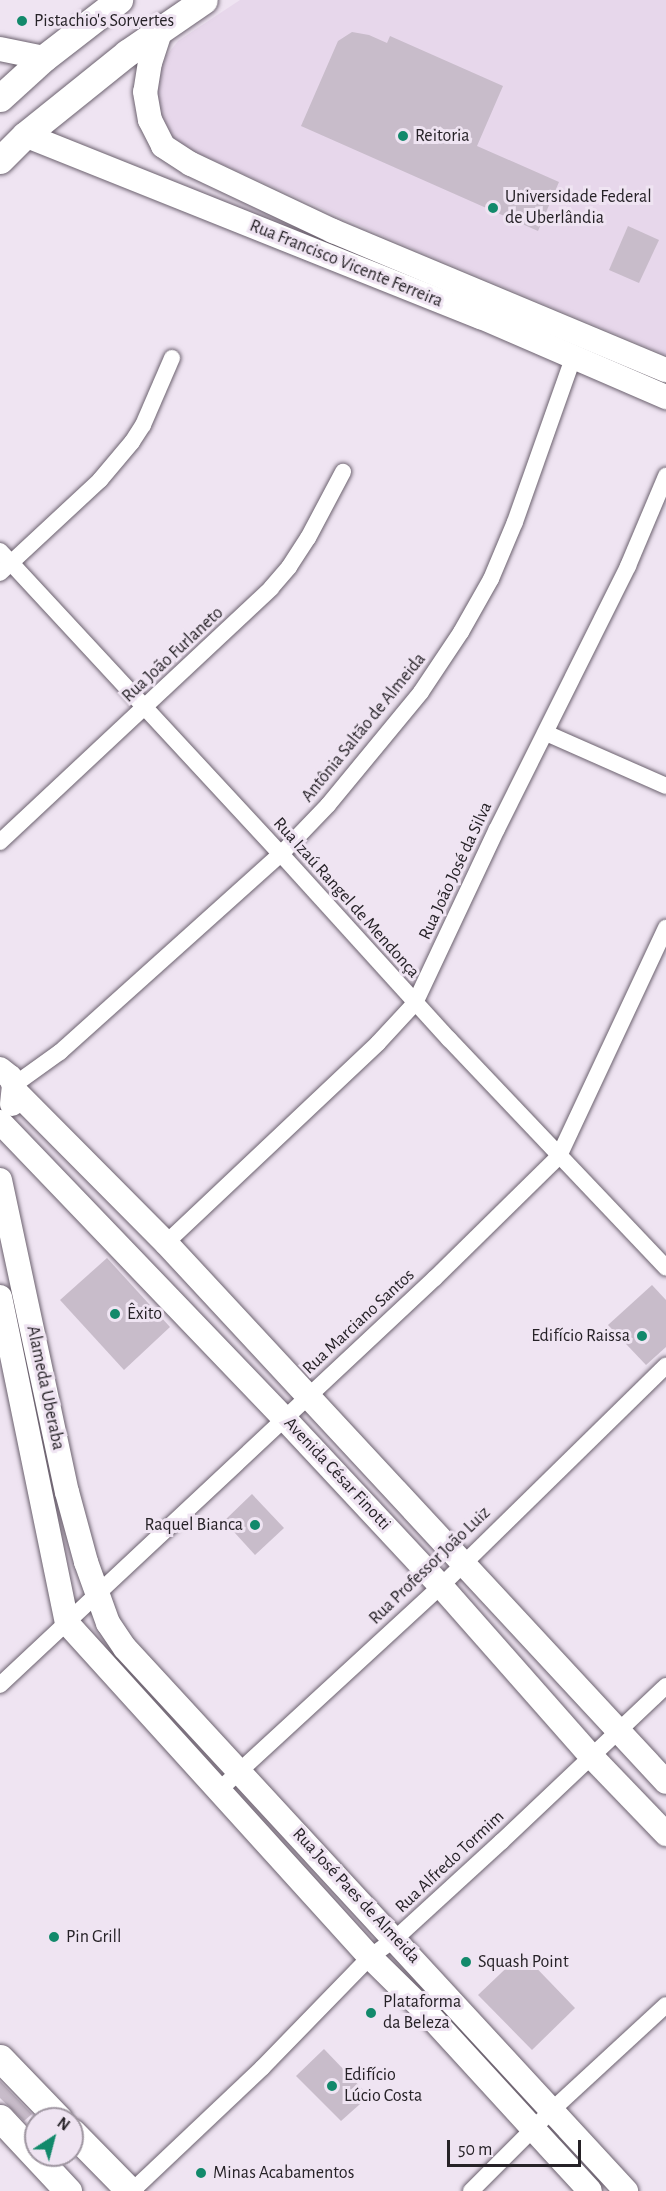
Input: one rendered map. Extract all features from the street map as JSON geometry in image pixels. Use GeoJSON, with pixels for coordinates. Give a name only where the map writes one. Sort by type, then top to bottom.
{"type":"FeatureCollection","features":[{"type":"Feature","properties":{"kind":"main road"},"geometry":{"type":"LineString","coordinates":[[0,160],[25,135],[162,26],[204,0]]}},
{"type":"Feature","properties":{"kind":"main road"},"geometry":{"type":"LineString","coordinates":[[0,98],[107,4]]}},
{"type":"Feature","properties":{"kind":"main road","name":"Rua Francisco Vicente Ferreira"},"geometry":{"type":"LineString","coordinates":[[162,26],[150,62],[145,92],[150,120],[163,146],[377,262],[573,358],[666,397]]}},
{"type":"Feature","properties":{"kind":"main road"},"geometry":{"type":"LineString","coordinates":[[0,49],[44,58]]}},
{"type":"Feature","properties":{"kind":"main road","name":"Rua Francisco Vicente Ferreira"},"geometry":{"type":"LineString","coordinates":[[25,135],[111,171],[377,262],[666,370]]}},
{"type":"Feature","properties":{"kind":"main road"},"geometry":{"type":"LineString","coordinates":[[0,1116],[10,1107],[9,1081]]}},
{"type":"Feature","properties":{"kind":"main road","name":"Avenida César Finotti"},"geometry":{"type":"LineString","coordinates":[[9,1081],[309,1395],[666,1782]]}},
{"type":"Feature","properties":{"kind":"main road","name":"Avenida César Finotti"},"geometry":{"type":"LineString","coordinates":[[0,1122],[285,1419],[441,1586],[592,1757],[666,1834]]}},
{"type":"Feature","properties":{"kind":"main road","name":"Alameda Uberaba"},"geometry":{"type":"LineString","coordinates":[[0,1180],[67,1492],[98,1594]]}},
{"type":"Feature","properties":{"kind":"main road","name":"Alameda Uberaba"},"geometry":{"type":"LineString","coordinates":[[0,1297],[68,1623]]}},
{"type":"Feature","properties":{"kind":"main road","name":"Rua José Paes de Almeida"},"geometry":{"type":"LineString","coordinates":[[98,1594],[108,1623],[125,1648],[626,2191]]}},
{"type":"Feature","properties":{"kind":"main road","name":"Rua José Paes de Almeida"},"geometry":{"type":"LineString","coordinates":[[68,1623],[370,1957],[427,2013],[590,2191]]}},
{"type":"Feature","properties":{"kind":"main road"},"geometry":{"type":"LineString","coordinates":[[0,2058],[47,2107]]}},
{"type":"Feature","properties":{"kind":"main road"},"geometry":{"type":"LineString","coordinates":[[0,2118],[68,2191]]}},
{"type":"Feature","properties":{"kind":"main road"},"geometry":{"type":"LineString","coordinates":[[84,2144],[131,2191]]}},
{"type":"Feature","properties":{"kind":"street"},"geometry":{"type":"LineString","coordinates":[[4,563],[100,480],[132,442],[143,425],[172,358]]}},
{"type":"Feature","properties":{"kind":"street","name":"Antônia Saltão de Almeida"},"geometry":{"type":"LineString","coordinates":[[9,1081],[60,1052],[281,854],[328,805],[414,702],[461,632],[491,579],[515,522],[573,358]]}},
{"type":"Feature","properties":{"kind":"street","name":"Rua João Furlaneto"},"geometry":{"type":"LineString","coordinates":[[0,843],[253,607],[290,567],[343,472]]}},
{"type":"Feature","properties":{"kind":"street","name":"Rua João José da Silva"},"geometry":{"type":"LineString","coordinates":[[166,1243],[378,1043],[415,1003],[628,566],[666,476]]}},
{"type":"Feature","properties":{"kind":"street","name":"Rua Izaú Rangel de Mendonça"},"geometry":{"type":"LineString","coordinates":[[4,563],[146,708],[415,1003],[666,1268]]}},
{"type":"Feature","properties":{"kind":"street"},"geometry":{"type":"LineString","coordinates":[[546,733],[666,786]]}},
{"type":"Feature","properties":{"kind":"street","name":"Rua Marciano Santos"},"geometry":{"type":"LineString","coordinates":[[0,1685],[285,1419],[560,1156],[666,928]]}},
{"type":"Feature","properties":{"kind":"street","name":"Rua Professor João Luiz"},"geometry":{"type":"LineString","coordinates":[[218,1791],[441,1586],[666,1366]]}},
{"type":"Feature","properties":{"kind":"street","name":"Rua Alfredo Tormim"},"geometry":{"type":"LineString","coordinates":[[131,2191],[262,2068],[370,1957],[395,1939],[666,1686]]}},
{"type":"Feature","properties":{"kind":"street"},"geometry":{"type":"LineString","coordinates":[[471,2191],[551,2111],[666,2005]]}},
{"type":"Feature","properties":{"kind":"shaded area","name":"Universidade Federal de Uberlândia"},"geometry":{"type":"Polygon","coordinates":[[[240,0],[666,0],[666,355],[397,242],[188,149],[176,140],[167,130],[159,111],[156,89],[160,70],[167,55],[178,41],[240,0]]]}},
{"type":"Feature","properties":{"kind":"building","name":"Reitoria"},"geometry":{"type":"Polygon","coordinates":[[[352,32],[369,35],[387,43],[390,36],[503,86],[477,146],[559,182],[538,231],[301,126],[338,41],[352,32]]]}},
{"type":"Feature","properties":{"kind":"building"},"geometry":{"type":"Polygon","coordinates":[[[628,226],[659,240],[639,283],[609,270],[628,226]]]}},
{"type":"Feature","properties":{"kind":"building","name":"Êxito"},"geometry":{"type":"Polygon","coordinates":[[[107,1258],[170,1327],[124,1370],[60,1300],[107,1258]]]}},
{"type":"Feature","properties":{"kind":"building","name":"Edifício Raissa"},"geometry":{"type":"Polygon","coordinates":[[[652,1285],[666,1300],[666,1347],[646,1365],[608,1325],[652,1285]]]}},
{"type":"Feature","properties":{"kind":"building","name":"Raquel Bianca"},"geometry":{"type":"Polygon","coordinates":[[[252,1494],[284,1528],[255,1555],[224,1521],[252,1494]]]}},
{"type":"Feature","properties":{"kind":"building"},"geometry":{"type":"Polygon","coordinates":[[[522,1953],[575,2008],[532,2050],[478,1995],[522,1953]]]}},
{"type":"Feature","properties":{"kind":"building","name":"Edifício Lúcio Costa"},"geometry":{"type":"Polygon","coordinates":[[[324,2049],[369,2096],[341,2121],[296,2076],[324,2049]]]}},
{"type":"Feature","properties":{"kind":"building"},"geometry":{"type":"Polygon","coordinates":[[[0,2081],[25,2107],[24,2121],[0,2098],[0,2081]]]}},
{"type":"Feature","properties":{"kind":"place","name":"Pistachio's Sorvertes"},"geometry":{"type":"Point","coordinates":[22,21]}},
{"type":"Feature","properties":{"kind":"place","name":"Reitoria"},"geometry":{"type":"Point","coordinates":[403,136]}},
{"type":"Feature","properties":{"kind":"place","name":"Universidade Federal de Uberlândia"},"geometry":{"type":"Point","coordinates":[493,208]}},
{"type":"Feature","properties":{"kind":"place","name":"Êxito"},"geometry":{"type":"Point","coordinates":[115,1314]}},
{"type":"Feature","properties":{"kind":"place","name":"Edifício Raissa"},"geometry":{"type":"Point","coordinates":[642,1336]}},
{"type":"Feature","properties":{"kind":"place","name":"Raquel Bianca"},"geometry":{"type":"Point","coordinates":[255,1525]}},
{"type":"Feature","properties":{"kind":"place","name":"Pin Grill"},"geometry":{"type":"Point","coordinates":[54,1937]}},
{"type":"Feature","properties":{"kind":"place","name":"Squash Point"},"geometry":{"type":"Point","coordinates":[466,1962]}},
{"type":"Feature","properties":{"kind":"place","name":"Plataforma da Beleza"},"geometry":{"type":"Point","coordinates":[371,2013]}},
{"type":"Feature","properties":{"kind":"place","name":"Edifício Lúcio Costa"},"geometry":{"type":"Point","coordinates":[332,2086]}},
{"type":"Feature","properties":{"kind":"place","name":"Minas Acabamentos"},"geometry":{"type":"Point","coordinates":[201,2173]}}]}
